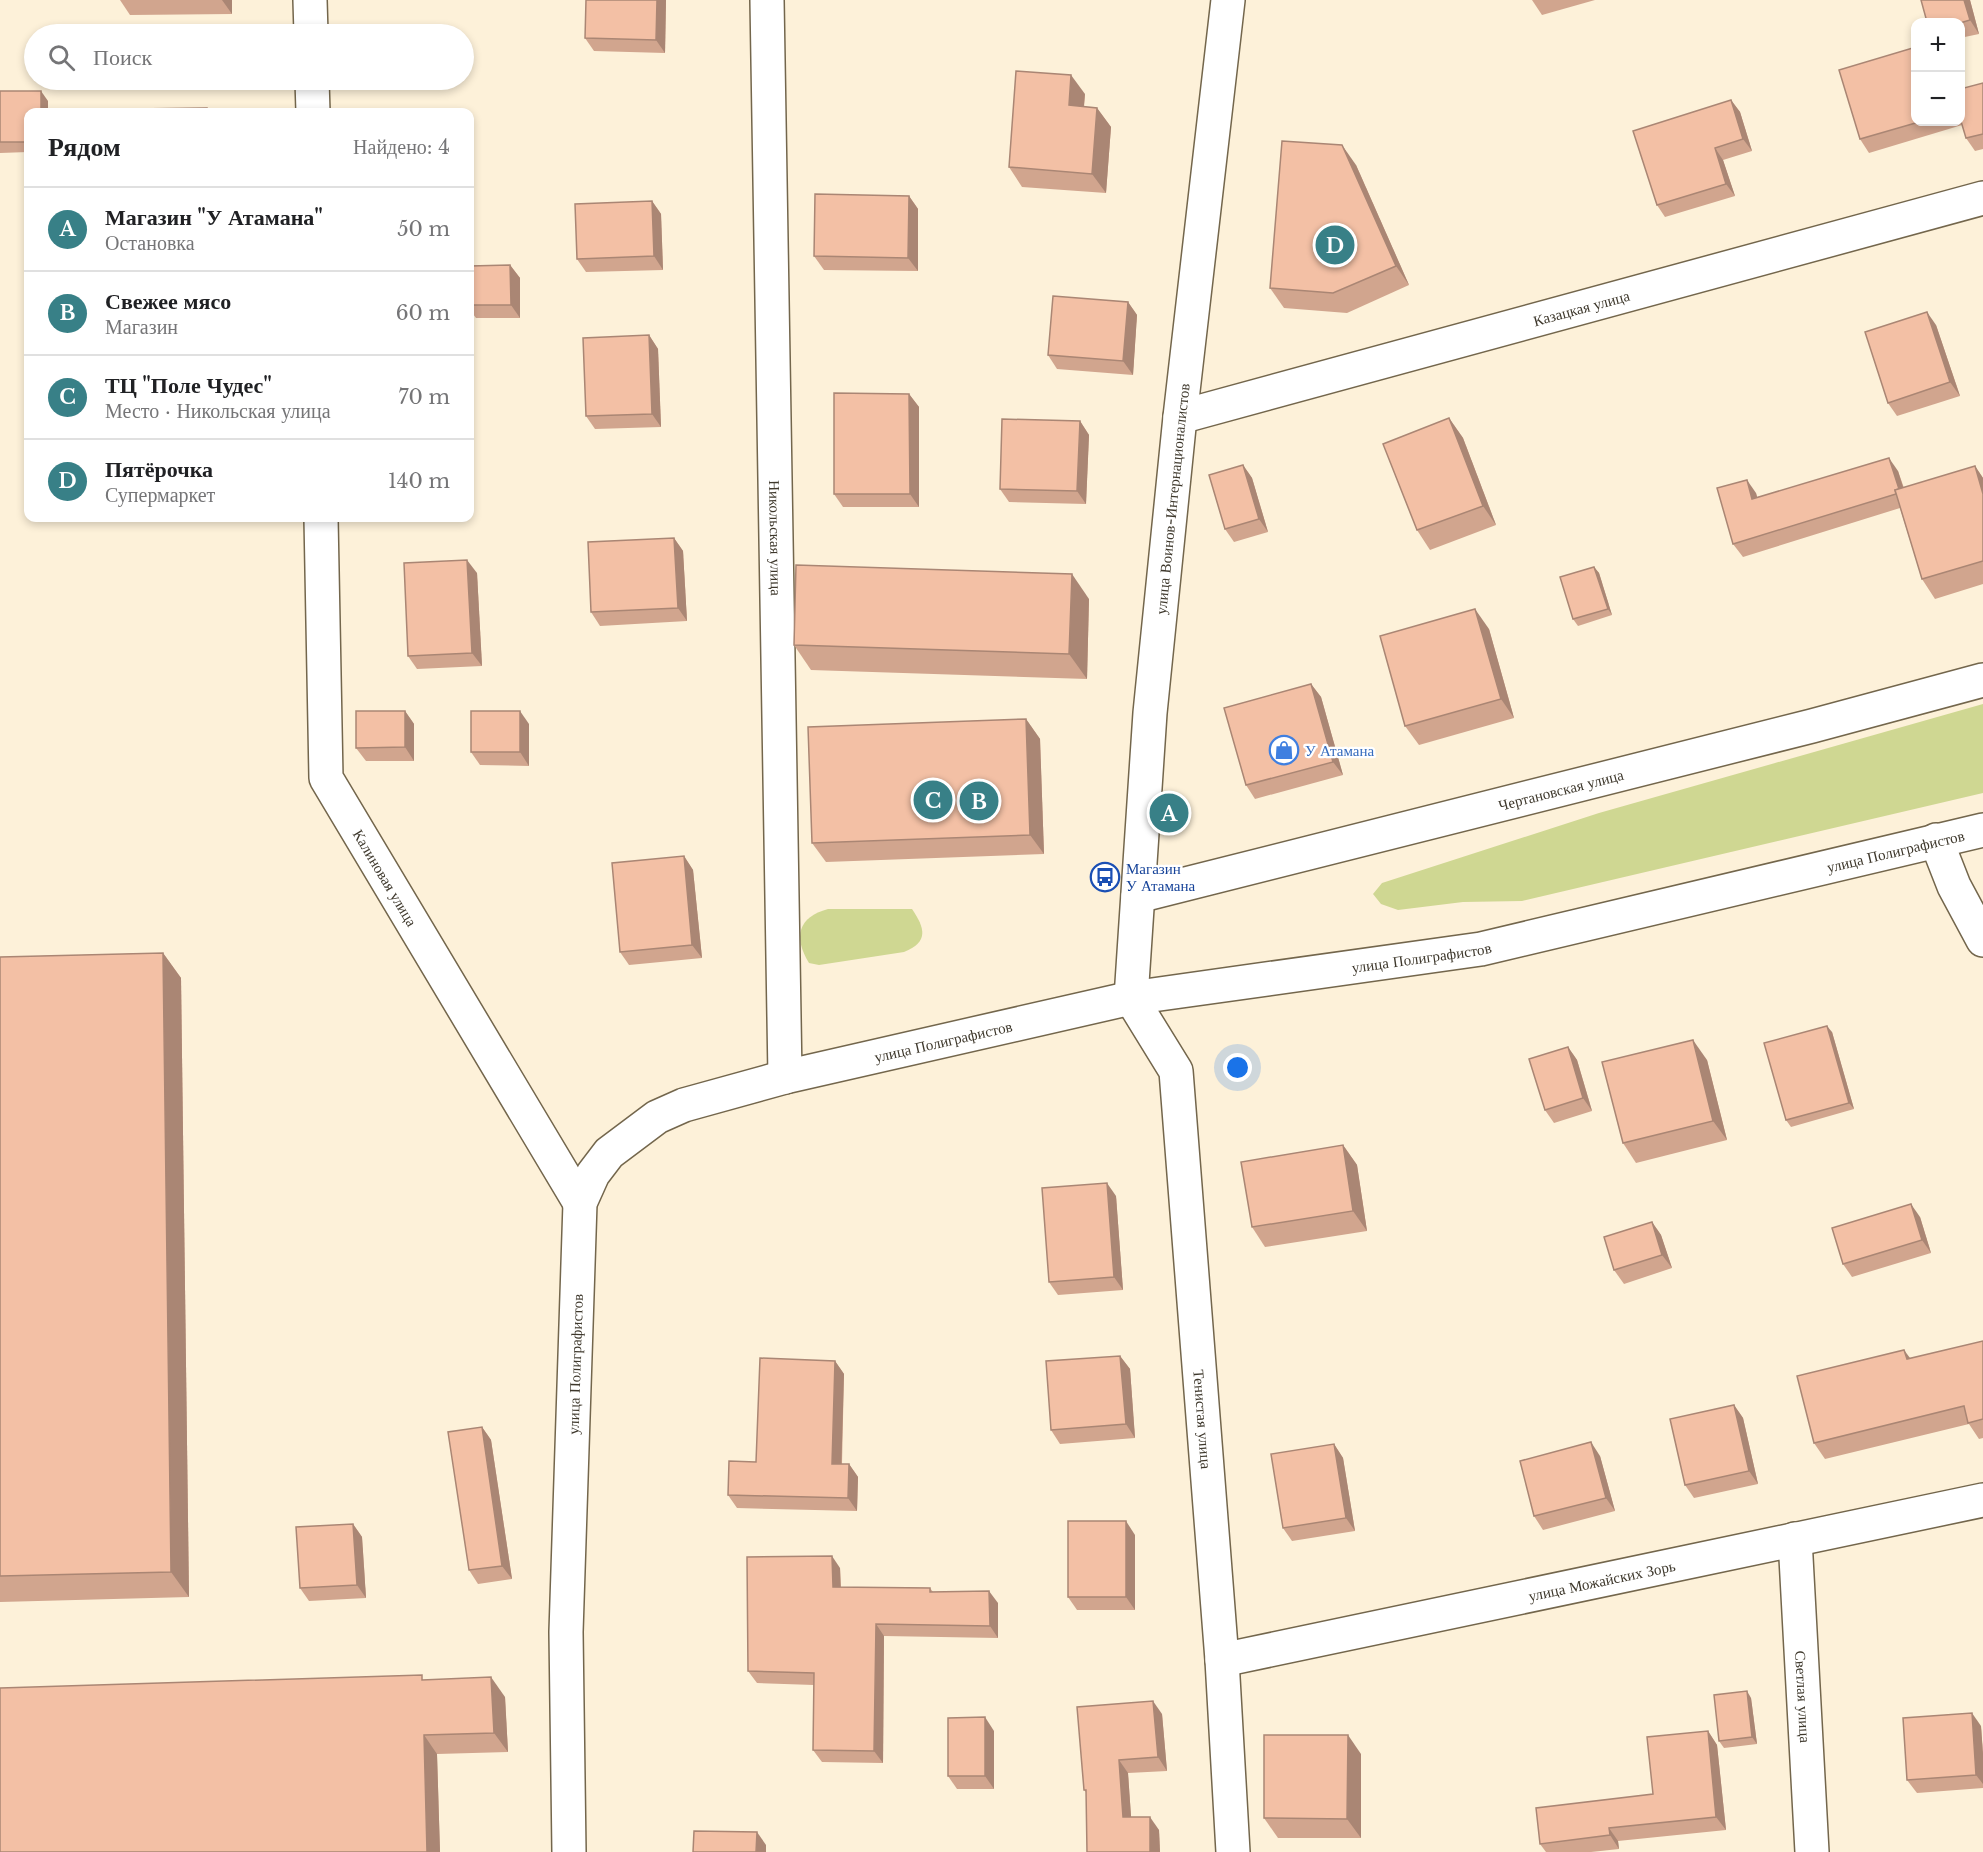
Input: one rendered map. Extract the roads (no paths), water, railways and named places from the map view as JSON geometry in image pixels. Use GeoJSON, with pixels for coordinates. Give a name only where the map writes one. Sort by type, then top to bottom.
{"type":"FeatureCollection","features":[{"type":"Feature","properties":{"kind":"street"},"geometry":{"type":"LineString","coordinates":[[310,0],[311,24]]}},
{"type":"Feature","properties":{"kind":"street","name":"Никольская улица"},"geometry":{"type":"LineString","coordinates":[[767,0],[785,1077]]}},
{"type":"Feature","properties":{"kind":"street","name":"улица Воинов-Интернационалистов"},"geometry":{"type":"LineString","coordinates":[[1131,998],[1150,713],[1180,417],[1228,0]]}},
{"type":"Feature","properties":{"kind":"street"},"geometry":{"type":"LineString","coordinates":[[312,90],[313,108]]}},
{"type":"Feature","properties":{"kind":"street","name":"Казацкая улица"},"geometry":{"type":"LineString","coordinates":[[1180,417],[1983,198]]}},
{"type":"Feature","properties":{"kind":"street","name":"Калиновая улица"},"geometry":{"type":"LineString","coordinates":[[321,522],[326,778],[580,1203]]}},
{"type":"Feature","properties":{"kind":"street","name":"Чертановская улица"},"geometry":{"type":"LineString","coordinates":[[1138,896],[1789,732],[1983,680]]}},
{"type":"Feature","properties":{"kind":"street","name":"улица Полиграфистов"},"geometry":{"type":"LineString","coordinates":[[569,1852],[566,1632],[580,1203],[593,1174],[609,1153],[657,1117],[684,1105],[785,1077],[1131,998],[1481,949],[1983,830]]}},
{"type":"Feature","properties":{"kind":"street"},"geometry":{"type":"LineString","coordinates":[[1936,840],[1954,886],[1983,940]]}},
{"type":"Feature","properties":{"kind":"street","name":"Тенистая улица"},"geometry":{"type":"LineString","coordinates":[[1131,998],[1176,1071],[1222,1660],[1233,1852]]}},
{"type":"Feature","properties":{"kind":"street","name":"улица Можайских Зорь"},"geometry":{"type":"LineString","coordinates":[[1222,1660],[1983,1500]]}},
{"type":"Feature","properties":{"kind":"street","name":"Светлая улица"},"geometry":{"type":"LineString","coordinates":[[1795,1539],[1812,1852]]}},
{"type":"Feature","properties":{"kind":"place","name":"Пятёрочка"},"geometry":{"type":"Point","coordinates":[1335,245]}},
{"type":"Feature","properties":{"kind":"place","name":"У Атамана"},"geometry":{"type":"Point","coordinates":[1284,750]}},
{"type":"Feature","properties":{"kind":"place","name":"ТЦ \"Поле Чудес\""},"geometry":{"type":"Point","coordinates":[933,800]}},
{"type":"Feature","properties":{"kind":"place","name":"Свежее мясо"},"geometry":{"type":"Point","coordinates":[979,801]}},
{"type":"Feature","properties":{"kind":"place","name":"Магазин \"У Атамана\""},"geometry":{"type":"Point","coordinates":[1169,813]}},
{"type":"Feature","properties":{"kind":"place","name":"Магазин У Атамана"},"geometry":{"type":"Point","coordinates":[1105,877]}}]}
